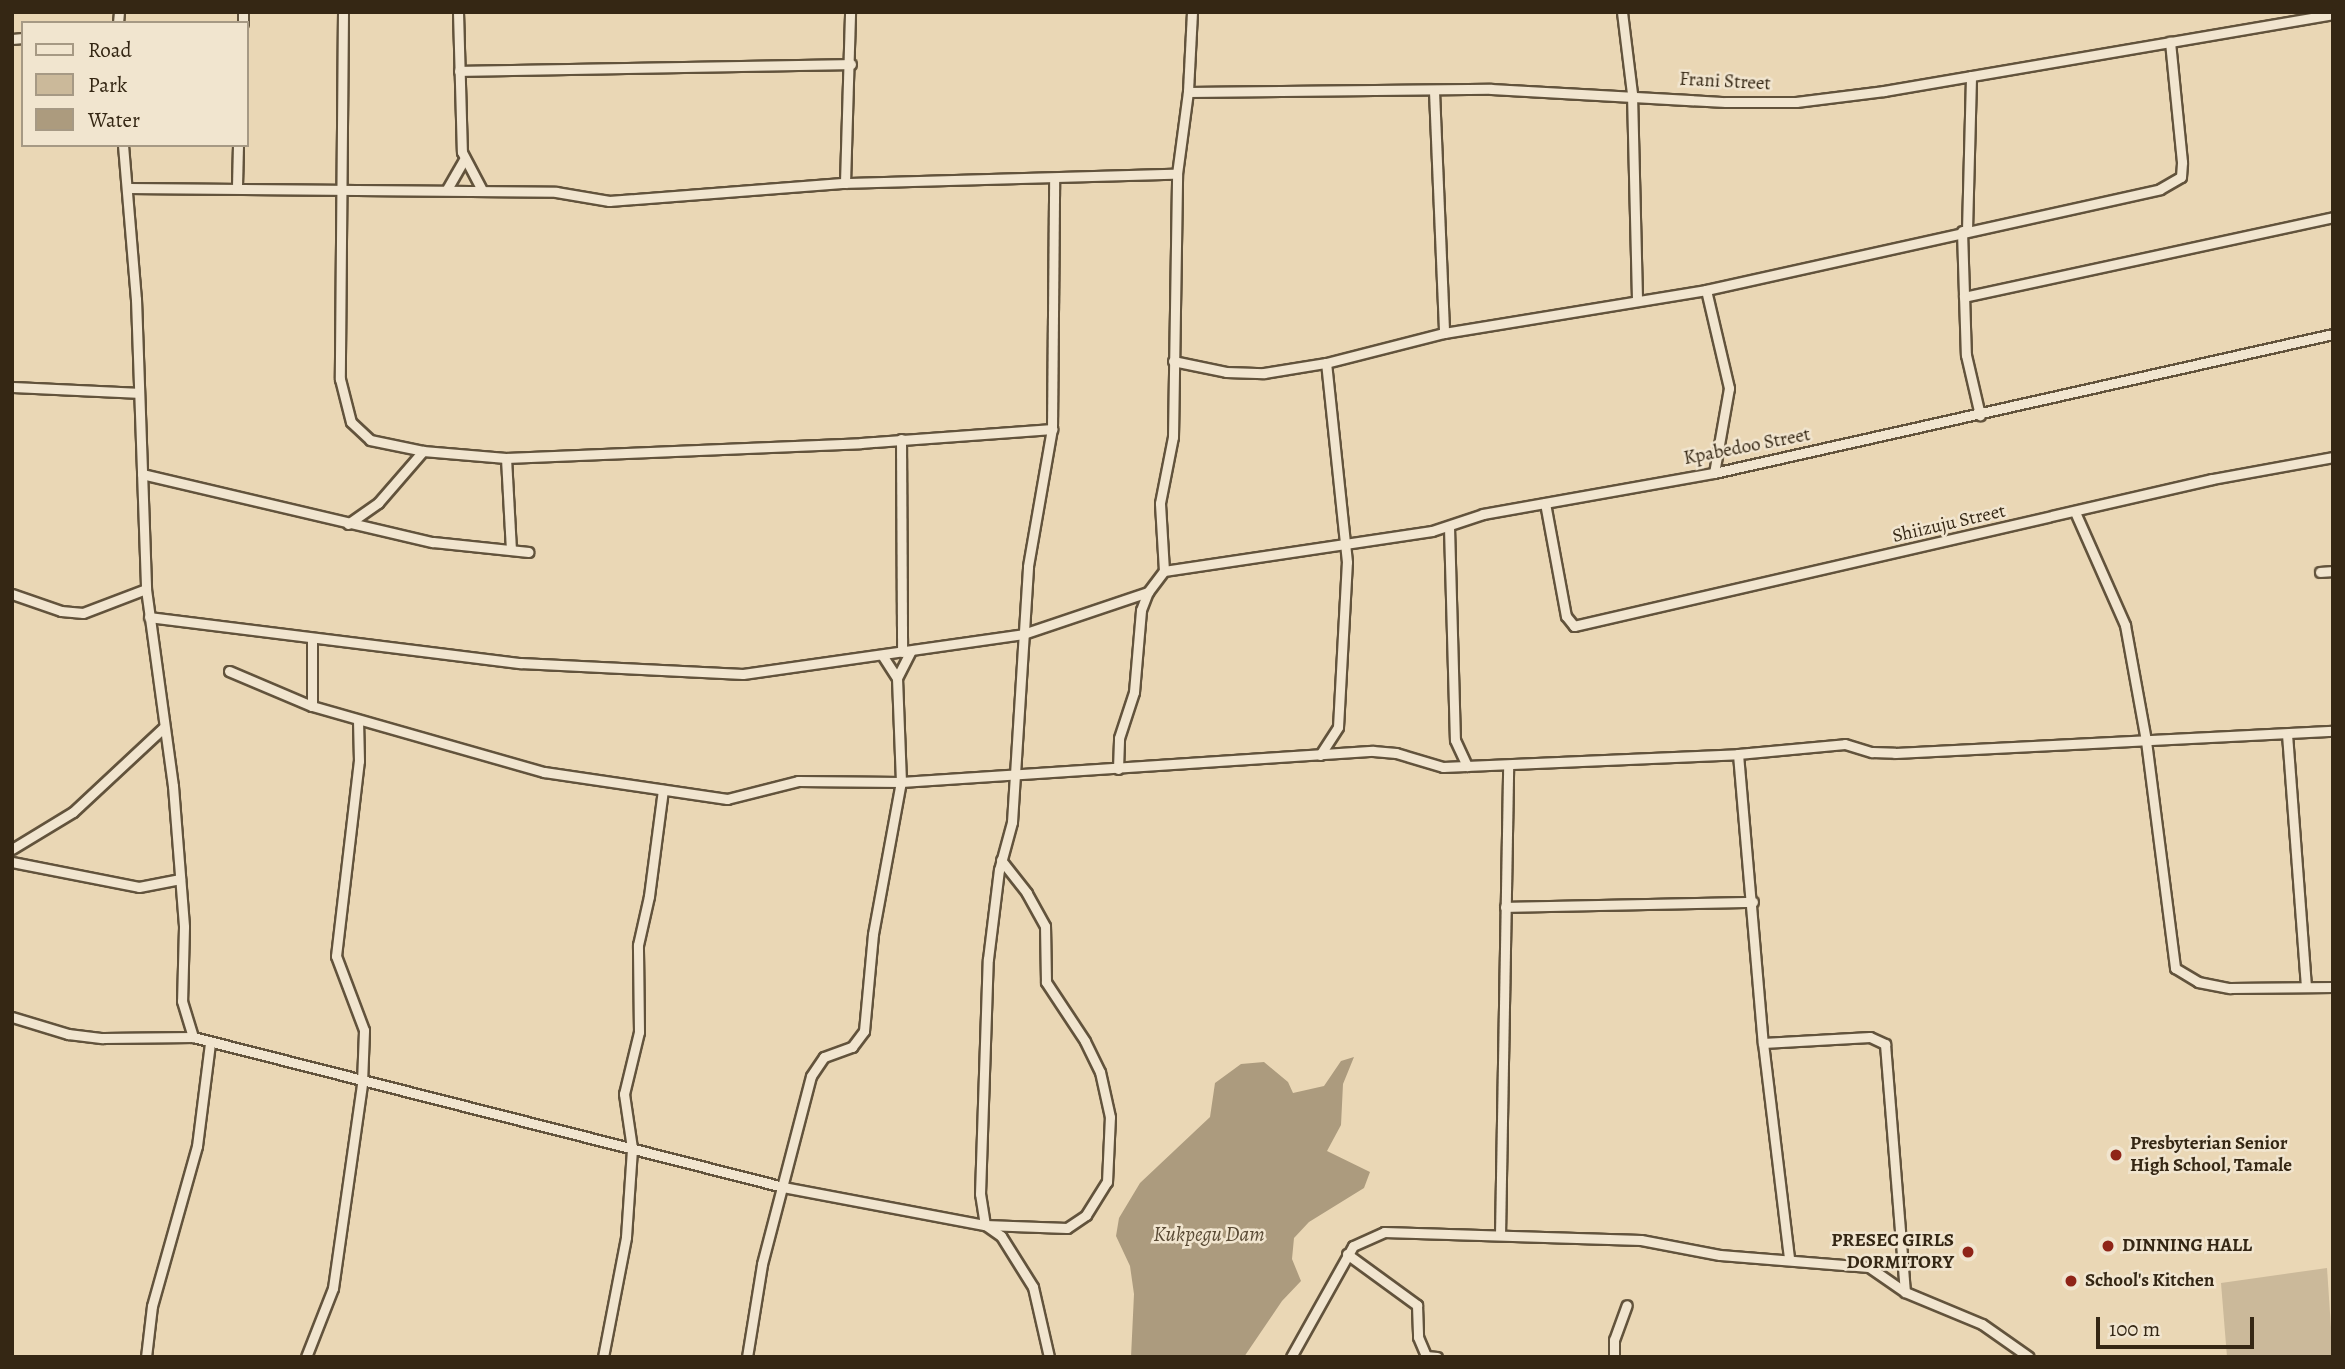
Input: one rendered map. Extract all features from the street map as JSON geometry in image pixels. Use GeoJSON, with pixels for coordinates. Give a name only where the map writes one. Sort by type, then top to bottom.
{"type":"FeatureCollection","features":[{"type":"Feature","properties":{"kind":"street"},"geometry":{"type":"LineString","coordinates":[[343,12],[340,379],[345,410],[358,433],[370,440],[423,451],[506,458],[1052,429]]}},
{"type":"Feature","properties":{"kind":"street"},"geometry":{"type":"LineString","coordinates":[[458,12],[458,71],[464,160],[482,190]]}},
{"type":"Feature","properties":{"kind":"street"},"geometry":{"type":"LineString","coordinates":[[845,183],[851,64],[850,12]]}},
{"type":"Feature","properties":{"kind":"street"},"geometry":{"type":"LineString","coordinates":[[1118,769],[1119,738],[1131,704],[1139,626],[1148,592],[1164,571],[1160,503],[1173,437],[1177,174],[1188,92],[1192,12]]}},
{"type":"Feature","properties":{"kind":"street"},"geometry":{"type":"LineString","coordinates":[[1622,12],[1632,94],[1637,299]]}},
{"type":"Feature","properties":{"kind":"street","name":"Frani Street"},"geometry":{"type":"LineString","coordinates":[[1188,92],[1434,91],[1632,94],[1796,102],[2170,42],[2296,15],[2333,14]]}},
{"type":"Feature","properties":{"kind":"street"},"geometry":{"type":"LineString","coordinates":[[1173,361],[1226,372],[1264,373],[1326,363],[1444,334],[1637,299],[1706,290],[2174,184],[2181,177],[2182,162],[2170,42]]}},
{"type":"Feature","properties":{"kind":"street"},"geometry":{"type":"LineString","coordinates":[[458,71],[851,64]]}},
{"type":"Feature","properties":{"kind":"street"},"geometry":{"type":"LineString","coordinates":[[1970,76],[1964,298],[1969,377],[1980,415]]}},
{"type":"Feature","properties":{"kind":"street"},"geometry":{"type":"LineString","coordinates":[[1434,91],[1444,334]]}},
{"type":"Feature","properties":{"kind":"street"},"geometry":{"type":"LineString","coordinates":[[123,147],[128,188],[146,589],[173,786],[180,879],[182,1001],[193,1037]]}},
{"type":"Feature","properties":{"kind":"street"},"geometry":{"type":"LineString","coordinates":[[237,186],[238,147]]}},
{"type":"Feature","properties":{"kind":"street"},"geometry":{"type":"LineString","coordinates":[[447,189],[464,160]]}},
{"type":"Feature","properties":{"kind":"street"},"geometry":{"type":"LineString","coordinates":[[128,188],[237,186],[447,189],[556,192],[609,201],[845,183],[1177,174]]}},
{"type":"Feature","properties":{"kind":"street"},"geometry":{"type":"LineString","coordinates":[[1049,1357],[1033,1287],[1001,1236],[985,1225],[980,1194],[987,995],[1001,860],[1012,822],[1012,774],[1028,566],[1052,429],[1054,178]]}},
{"type":"Feature","properties":{"kind":"street"},"geometry":{"type":"LineString","coordinates":[[1964,298],[2333,217]]}},
{"type":"Feature","properties":{"kind":"street"},"geometry":{"type":"LineString","coordinates":[[1706,290],[1729,388],[1714,473]]}},
{"type":"Feature","properties":{"kind":"street","name":"Kpabedoo Street"},"geometry":{"type":"LineString","coordinates":[[1164,571],[1231,564],[1346,540],[1449,527],[1483,514],[1714,473],[2333,334]]}},
{"type":"Feature","properties":{"kind":"street"},"geometry":{"type":"LineString","coordinates":[[1321,755],[1338,727],[1341,702],[1346,540],[1326,363]]}},
{"type":"Feature","properties":{"kind":"street"},"geometry":{"type":"LineString","coordinates":[[12,387],[137,393]]}},
{"type":"Feature","properties":{"kind":"street"},"geometry":{"type":"LineString","coordinates":[[747,1357],[762,1264],[811,1076],[824,1057],[852,1047],[864,1031],[874,925],[901,782],[897,678],[906,652],[901,439]]}},
{"type":"Feature","properties":{"kind":"street"},"geometry":{"type":"LineString","coordinates":[[348,524],[379,503],[423,451]]}},
{"type":"Feature","properties":{"kind":"street","name":"Shiizuju Street"},"geometry":{"type":"LineString","coordinates":[[1545,503],[1566,616],[1574,626],[2212,479],[2333,457]]}},
{"type":"Feature","properties":{"kind":"street"},"geometry":{"type":"LineString","coordinates":[[506,458],[511,550]]}},
{"type":"Feature","properties":{"kind":"street"},"geometry":{"type":"LineString","coordinates":[[142,474],[433,542],[528,552]]}},
{"type":"Feature","properties":{"kind":"street"},"geometry":{"type":"LineString","coordinates":[[2075,512],[2125,625],[2146,741],[2175,968],[2198,982],[2230,988],[2306,984],[2333,987]]}},
{"type":"Feature","properties":{"kind":"street"},"geometry":{"type":"LineString","coordinates":[[1449,527],[1455,740],[1467,766]]}},
{"type":"Feature","properties":{"kind":"street"},"geometry":{"type":"LineString","coordinates":[[2320,572],[2333,571]]}},
{"type":"Feature","properties":{"kind":"street"},"geometry":{"type":"LineString","coordinates":[[12,594],[61,611],[83,613],[146,589]]}},
{"type":"Feature","properties":{"kind":"street"},"geometry":{"type":"LineString","coordinates":[[149,617],[520,663],[681,674],[785,671],[1023,634],[1148,592]]}},
{"type":"Feature","properties":{"kind":"street"},"geometry":{"type":"LineString","coordinates":[[312,638],[312,706]]}},
{"type":"Feature","properties":{"kind":"street"},"geometry":{"type":"LineString","coordinates":[[882,655],[897,678]]}},
{"type":"Feature","properties":{"kind":"street"},"geometry":{"type":"LineString","coordinates":[[229,671],[312,706],[544,772],[727,799],[798,781],[901,782],[1385,751],[1433,767],[1507,766],[1738,754],[1845,744],[1872,752],[1895,753],[2333,731]]}},
{"type":"Feature","properties":{"kind":"street"},"geometry":{"type":"LineString","coordinates":[[306,1357],[333,1288],[362,1083],[364,1030],[336,956],[359,761],[358,720]]}},
{"type":"Feature","properties":{"kind":"street"},"geometry":{"type":"LineString","coordinates":[[12,849],[73,812],[163,728]]}},
{"type":"Feature","properties":{"kind":"street"},"geometry":{"type":"LineString","coordinates":[[2287,734],[2306,984]]}},
{"type":"Feature","properties":{"kind":"street"},"geometry":{"type":"LineString","coordinates":[[1738,754],[1763,1043],[1789,1259]]}},
{"type":"Feature","properties":{"kind":"street"},"geometry":{"type":"LineString","coordinates":[[1500,1235],[1507,766]]}},
{"type":"Feature","properties":{"kind":"street"},"geometry":{"type":"LineString","coordinates":[[603,1357],[626,1237],[632,1148],[624,1094],[639,1031],[638,945],[649,896],[663,790]]}},
{"type":"Feature","properties":{"kind":"street"},"geometry":{"type":"LineString","coordinates":[[12,1017],[68,1034],[103,1038],[193,1037],[362,1083],[783,1187],[985,1225],[1067,1228],[1086,1215],[1107,1182],[1111,1154],[1110,1117],[1100,1072],[1046,982],[1045,926],[1027,892],[1001,860]]}},
{"type":"Feature","properties":{"kind":"street"},"geometry":{"type":"LineString","coordinates":[[12,863],[139,887],[180,879]]}},
{"type":"Feature","properties":{"kind":"street"},"geometry":{"type":"LineString","coordinates":[[1505,907],[1752,902]]}},
{"type":"Feature","properties":{"kind":"street"},"geometry":{"type":"LineString","coordinates":[[1763,1043],[1870,1037],[1885,1044],[1905,1292]]}},
{"type":"Feature","properties":{"kind":"street"},"geometry":{"type":"LineString","coordinates":[[146,1357],[152,1306],[197,1146],[210,1043]]}},
{"type":"Feature","properties":{"kind":"street"},"geometry":{"type":"LineString","coordinates":[[1291,1357],[1347,1254],[1362,1238],[1384,1232],[1641,1240],[1720,1255],[1869,1267],[1905,1292],[1982,1324],[2029,1357]]}},
{"type":"Feature","properties":{"kind":"street"},"geometry":{"type":"LineString","coordinates":[[1347,1254],[1417,1305],[1418,1337],[1426,1356],[1437,1357]]}},
{"type":"Feature","properties":{"kind":"street"},"geometry":{"type":"LineString","coordinates":[[1614,1357],[1614,1340],[1627,1305]]}},
{"type":"Feature","properties":{"kind":"green space"},"geometry":{"type":"Polygon","coordinates":[[[2327,1268],[2333,1357],[2227,1357],[2221,1283],[2327,1268]]]}},
{"type":"Feature","properties":{"kind":"water","name":"Kukpegu Dam"},"geometry":{"type":"Polygon","coordinates":[[[1354,1057],[1343,1084],[1341,1125],[1327,1151],[1370,1172],[1364,1188],[1309,1222],[1294,1238],[1292,1259],[1301,1281],[1282,1301],[1244,1357],[1131,1357],[1134,1294],[1130,1266],[1116,1236],[1119,1218],[1140,1183],[1210,1117],[1215,1083],[1241,1064],[1264,1062],[1288,1082],[1293,1093],[1324,1086],[1341,1061],[1354,1057]]]}},
{"type":"Feature","properties":{"kind":"place","name":"Presbyterian Senior High School, Tamale"},"geometry":{"type":"Point","coordinates":[2116,1155]}},
{"type":"Feature","properties":{"kind":"place","name":"DINNING HALL"},"geometry":{"type":"Point","coordinates":[2108,1246]}},
{"type":"Feature","properties":{"kind":"place","name":"PRESEC GIRLS DORMITORY"},"geometry":{"type":"Point","coordinates":[1968,1252]}},
{"type":"Feature","properties":{"kind":"place","name":"School's Kitchen"},"geometry":{"type":"Point","coordinates":[2071,1281]}}]}
